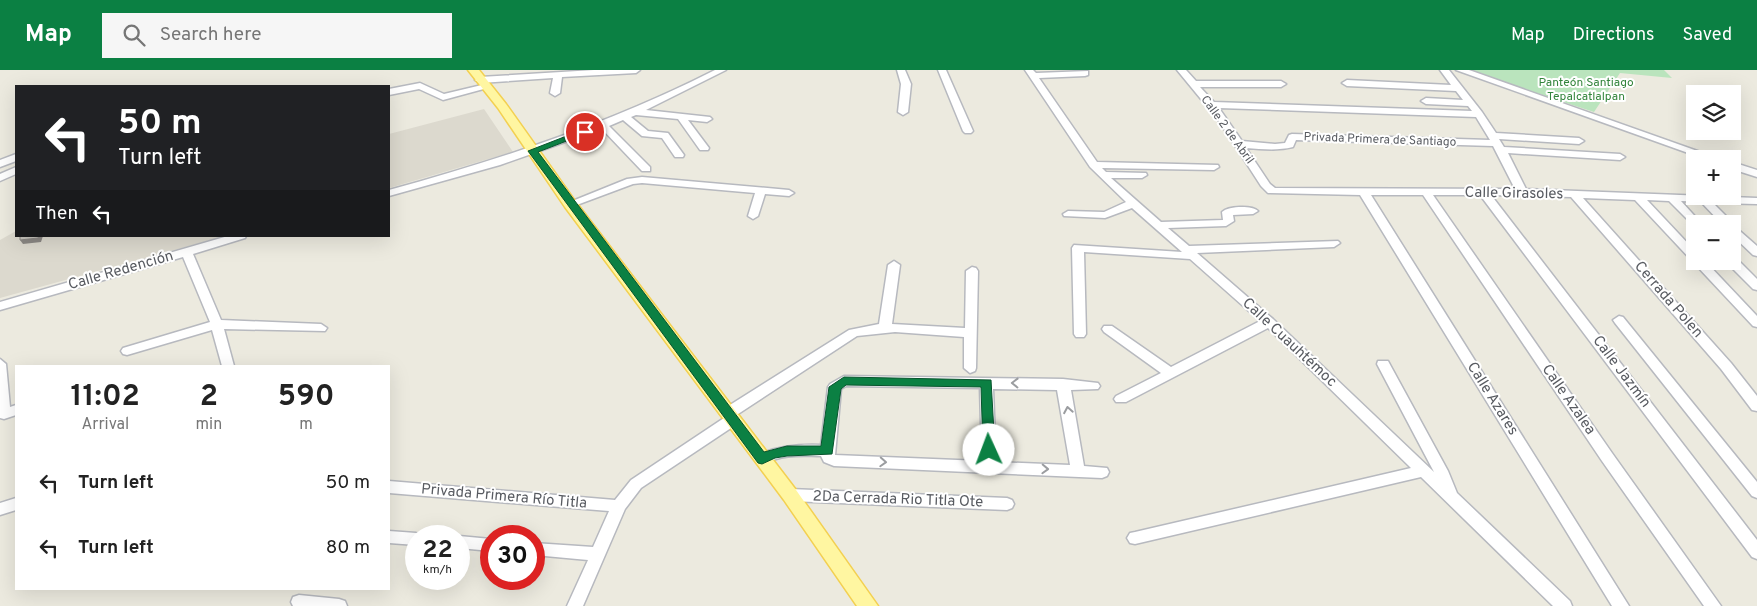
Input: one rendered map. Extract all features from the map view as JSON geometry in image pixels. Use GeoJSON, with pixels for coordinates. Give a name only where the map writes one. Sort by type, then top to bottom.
{"type":"FeatureCollection","features":[{"type":"Feature","properties":{"kind":"main road"},"geometry":{"type":"LineString","coordinates":[[480,79],[502,106],[570,204],[790,495],[868,606]]}},
{"type":"Feature","properties":{"kind":"street"},"geometry":{"type":"LineString","coordinates":[[390,92],[420,86],[443,97],[480,79],[636,70]]}},
{"type":"Feature","properties":{"kind":"street"},"geometry":{"type":"LineString","coordinates":[[390,193],[532,151],[603,125],[635,112],[722,70]]}},
{"type":"Feature","properties":{"kind":"street"},"geometry":{"type":"LineString","coordinates":[[901,70],[906,84],[904,112]]}},
{"type":"Feature","properties":{"kind":"street"},"geometry":{"type":"LineString","coordinates":[[942,70],[968,131]]}},
{"type":"Feature","properties":{"kind":"street","name":"Calle 2 de Abril"},"geometry":{"type":"LineString","coordinates":[[1181,70],[1240,144],[1266,186],[1272,191]]}},
{"type":"Feature","properties":{"kind":"street"},"geometry":{"type":"LineString","coordinates":[[1444,70],[1479,114],[1497,143],[1522,192]]}},
{"type":"Feature","properties":{"kind":"street"},"geometry":{"type":"LineString","coordinates":[[1460,70],[1689,150]]}},
{"type":"Feature","properties":{"kind":"street"},"geometry":{"type":"LineString","coordinates":[[1031,73],[1085,73]]}},
{"type":"Feature","properties":{"kind":"street","name":"Calle Cuauhtémoc"},"geometry":{"type":"LineString","coordinates":[[1031,73],[1098,170],[1269,322],[1564,606]]}},
{"type":"Feature","properties":{"kind":"street"},"geometry":{"type":"LineString","coordinates":[[555,93],[558,74]]}},
{"type":"Feature","properties":{"kind":"street"},"geometry":{"type":"LineString","coordinates":[[1346,83],[1457,88]]}},
{"type":"Feature","properties":{"kind":"street"},"geometry":{"type":"LineString","coordinates":[[1193,84],[1281,84]]}},
{"type":"Feature","properties":{"kind":"street"},"geometry":{"type":"LineString","coordinates":[[1426,101],[1469,102]]}},
{"type":"Feature","properties":{"kind":"street"},"geometry":{"type":"LineString","coordinates":[[1210,105],[1479,114]]}},
{"type":"Feature","properties":{"kind":"street"},"geometry":{"type":"LineString","coordinates":[[635,112],[707,119]]}},
{"type":"Feature","properties":{"kind":"street"},"geometry":{"type":"LineString","coordinates":[[624,116],[645,134],[665,135],[679,154]]}},
{"type":"Feature","properties":{"kind":"street"},"geometry":{"type":"LineString","coordinates":[[682,118],[704,148]]}},
{"type":"Feature","properties":{"kind":"street"},"geometry":{"type":"LineString","coordinates":[[603,125],[646,169]]}},
{"type":"Feature","properties":{"kind":"street","name":"Privada Primera de Santiago"},"geometry":{"type":"LineString","coordinates":[[1240,144],[1275,147],[1289,145],[1292,137],[1497,143]]}},
{"type":"Feature","properties":{"kind":"street"},"geometry":{"type":"LineString","coordinates":[[1497,143],[1579,141]]}},
{"type":"Feature","properties":{"kind":"street"},"geometry":{"type":"LineString","coordinates":[[1497,143],[1620,157]]}},
{"type":"Feature","properties":{"kind":"street"},"geometry":{"type":"LineString","coordinates":[[0,164],[15,157]]}},
{"type":"Feature","properties":{"kind":"street"},"geometry":{"type":"LineString","coordinates":[[1741,168],[1757,174]]}},
{"type":"Feature","properties":{"kind":"street"},"geometry":{"type":"LineString","coordinates":[[0,178],[15,170]]}},
{"type":"Feature","properties":{"kind":"street"},"geometry":{"type":"LineString","coordinates":[[1098,170],[1211,171]]}},
{"type":"Feature","properties":{"kind":"street"},"geometry":{"type":"LineString","coordinates":[[570,204],[631,181],[642,180],[789,193]]}},
{"type":"Feature","properties":{"kind":"street"},"geometry":{"type":"LineString","coordinates":[[753,216],[761,191]]}},
{"type":"Feature","properties":{"kind":"street","name":"Calle Girasoles"},"geometry":{"type":"LineString","coordinates":[[1272,191],[1522,192],[1686,200]]}},
{"type":"Feature","properties":{"kind":"street","name":"Calle Azares"},"geometry":{"type":"LineString","coordinates":[[1364,192],[1621,606]]}},
{"type":"Feature","properties":{"kind":"street","name":"Calle Azalea"},"geometry":{"type":"LineString","coordinates":[[1426,192],[1618,473],[1713,606]]}},
{"type":"Feature","properties":{"kind":"street","name":"Calle Jazmín"},"geometry":{"type":"LineString","coordinates":[[1484,193],[1757,552]]}},
{"type":"Feature","properties":{"kind":"street","name":"Cerrada Polen"},"geometry":{"type":"LineString","coordinates":[[1576,196],[1726,366],[1757,406]]}},
{"type":"Feature","properties":{"kind":"street"},"geometry":{"type":"LineString","coordinates":[[1638,198],[1686,249]]}},
{"type":"Feature","properties":{"kind":"street"},"geometry":{"type":"LineString","coordinates":[[1674,200],[1688,215]]}},
{"type":"Feature","properties":{"kind":"street","name":"Calle Girasoles"},"geometry":{"type":"LineString","coordinates":[[1741,201],[1757,201]]}},
{"type":"Feature","properties":{"kind":"street"},"geometry":{"type":"LineString","coordinates":[[1068,214],[1105,215],[1133,203]]}},
{"type":"Feature","properties":{"kind":"street"},"geometry":{"type":"LineString","coordinates":[[1710,205],[1719,215]]}},
{"type":"Feature","properties":{"kind":"street"},"geometry":{"type":"LineString","coordinates":[[1159,225],[1226,223],[1230,221],[1227,212],[1253,211]]}},
{"type":"Feature","properties":{"kind":"street","name":"Calle Redención"},"geometry":{"type":"LineString","coordinates":[[0,306],[238,237]]}},
{"type":"Feature","properties":{"kind":"street"},"geometry":{"type":"LineString","coordinates":[[1741,237],[1757,252]]}},
{"type":"Feature","properties":{"kind":"street"},"geometry":{"type":"LineString","coordinates":[[1080,334],[1078,248],[1190,253],[1334,243]]}},
{"type":"Feature","properties":{"kind":"street"},"geometry":{"type":"LineString","coordinates":[[187,252],[217,324],[228,365]]}},
{"type":"Feature","properties":{"kind":"street"},"geometry":{"type":"LineString","coordinates":[[885,329],[894,265]]}},
{"type":"Feature","properties":{"kind":"street"},"geometry":{"type":"LineString","coordinates":[[1707,270],[1757,323]]}},
{"type":"Feature","properties":{"kind":"street"},"geometry":{"type":"LineString","coordinates":[[1741,270],[1757,286]]}},
{"type":"Feature","properties":{"kind":"street"},"geometry":{"type":"LineString","coordinates":[[970,368],[972,271]]}},
{"type":"Feature","properties":{"kind":"street"},"geometry":{"type":"LineString","coordinates":[[1618,320],[1757,492]]}},
{"type":"Feature","properties":{"kind":"street"},"geometry":{"type":"LineString","coordinates":[[1121,399],[1169,372],[1269,322]]}},
{"type":"Feature","properties":{"kind":"street"},"geometry":{"type":"LineString","coordinates":[[127,351],[217,324],[322,328]]}},
{"type":"Feature","properties":{"kind":"street"},"geometry":{"type":"LineString","coordinates":[[576,606],[619,506],[636,484],[730,417],[852,334],[863,330],[885,329],[971,333]]}},
{"type":"Feature","properties":{"kind":"street"},"geometry":{"type":"LineString","coordinates":[[1108,329],[1169,372]]}},
{"type":"Feature","properties":{"kind":"street"},"geometry":{"type":"LineString","coordinates":[[0,364],[4,414],[15,410]]}},
{"type":"Feature","properties":{"kind":"street"},"geometry":{"type":"LineString","coordinates":[[1383,364],[1441,472],[1451,498]]}},
{"type":"Feature","properties":{"kind":"street"},"geometry":{"type":"LineString","coordinates":[[1093,386],[986,383],[839,383],[835,387],[827,451],[829,458],[834,460],[1102,472]]}},
{"type":"Feature","properties":{"kind":"street"},"geometry":{"type":"LineString","coordinates":[[986,383],[990,467]]}},
{"type":"Feature","properties":{"kind":"street"},"geometry":{"type":"LineString","coordinates":[[1063,384],[1078,470]]}},
{"type":"Feature","properties":{"kind":"street"},"geometry":{"type":"LineString","coordinates":[[762,459],[772,453],[787,451],[827,451]]}},
{"type":"Feature","properties":{"kind":"street"},"geometry":{"type":"LineString","coordinates":[[1136,538],[1423,471]]}},
{"type":"Feature","properties":{"kind":"street","name":"Privada Primera Río Titla"},"geometry":{"type":"LineString","coordinates":[[390,487],[619,506]]}},
{"type":"Feature","properties":{"kind":"street","name":"2Da Cerrada Rio Titla Ote"},"geometry":{"type":"LineString","coordinates":[[790,495],[1007,504]]}},
{"type":"Feature","properties":{"kind":"street"},"geometry":{"type":"LineString","coordinates":[[0,508],[15,504]]}},
{"type":"Feature","properties":{"kind":"street"},"geometry":{"type":"LineString","coordinates":[[390,536],[405,538]]}},
{"type":"Feature","properties":{"kind":"street"},"geometry":{"type":"LineString","coordinates":[[545,550],[598,554]]}},
{"type":"Feature","properties":{"kind":"street"},"geometry":{"type":"LineString","coordinates":[[299,602],[339,606]]}},
{"type":"Feature","properties":{"kind":"shaded area"},"geometry":{"type":"Polygon","coordinates":[[[484,109],[513,152],[390,188],[390,134],[484,109]]]}},
{"type":"Feature","properties":{"kind":"shaded area"},"geometry":{"type":"Polygon","coordinates":[[[15,232],[15,237],[221,237],[0,298],[0,240],[15,232]]]}},
{"type":"Feature","properties":{"kind":"green space","name":"Panteón Santiago Tepalcatlalpan"},"geometry":{"type":"Polygon","coordinates":[[[1465,70],[1664,70],[1672,78],[1620,73],[1594,112],[1465,70]]]}},
{"type":"Feature","properties":{"kind":"building"},"geometry":{"type":"Polygon","coordinates":[[[20,237],[38,237],[38,238],[20,240],[20,237]]]}},
{"type":"Feature","properties":{"kind":"route"},"geometry":{"type":"LineString","coordinates":[[585,132],[532,151],[762,459],[772,453],[787,451],[827,451],[835,387],[844,381],[986,383],[989,450]]}}]}
